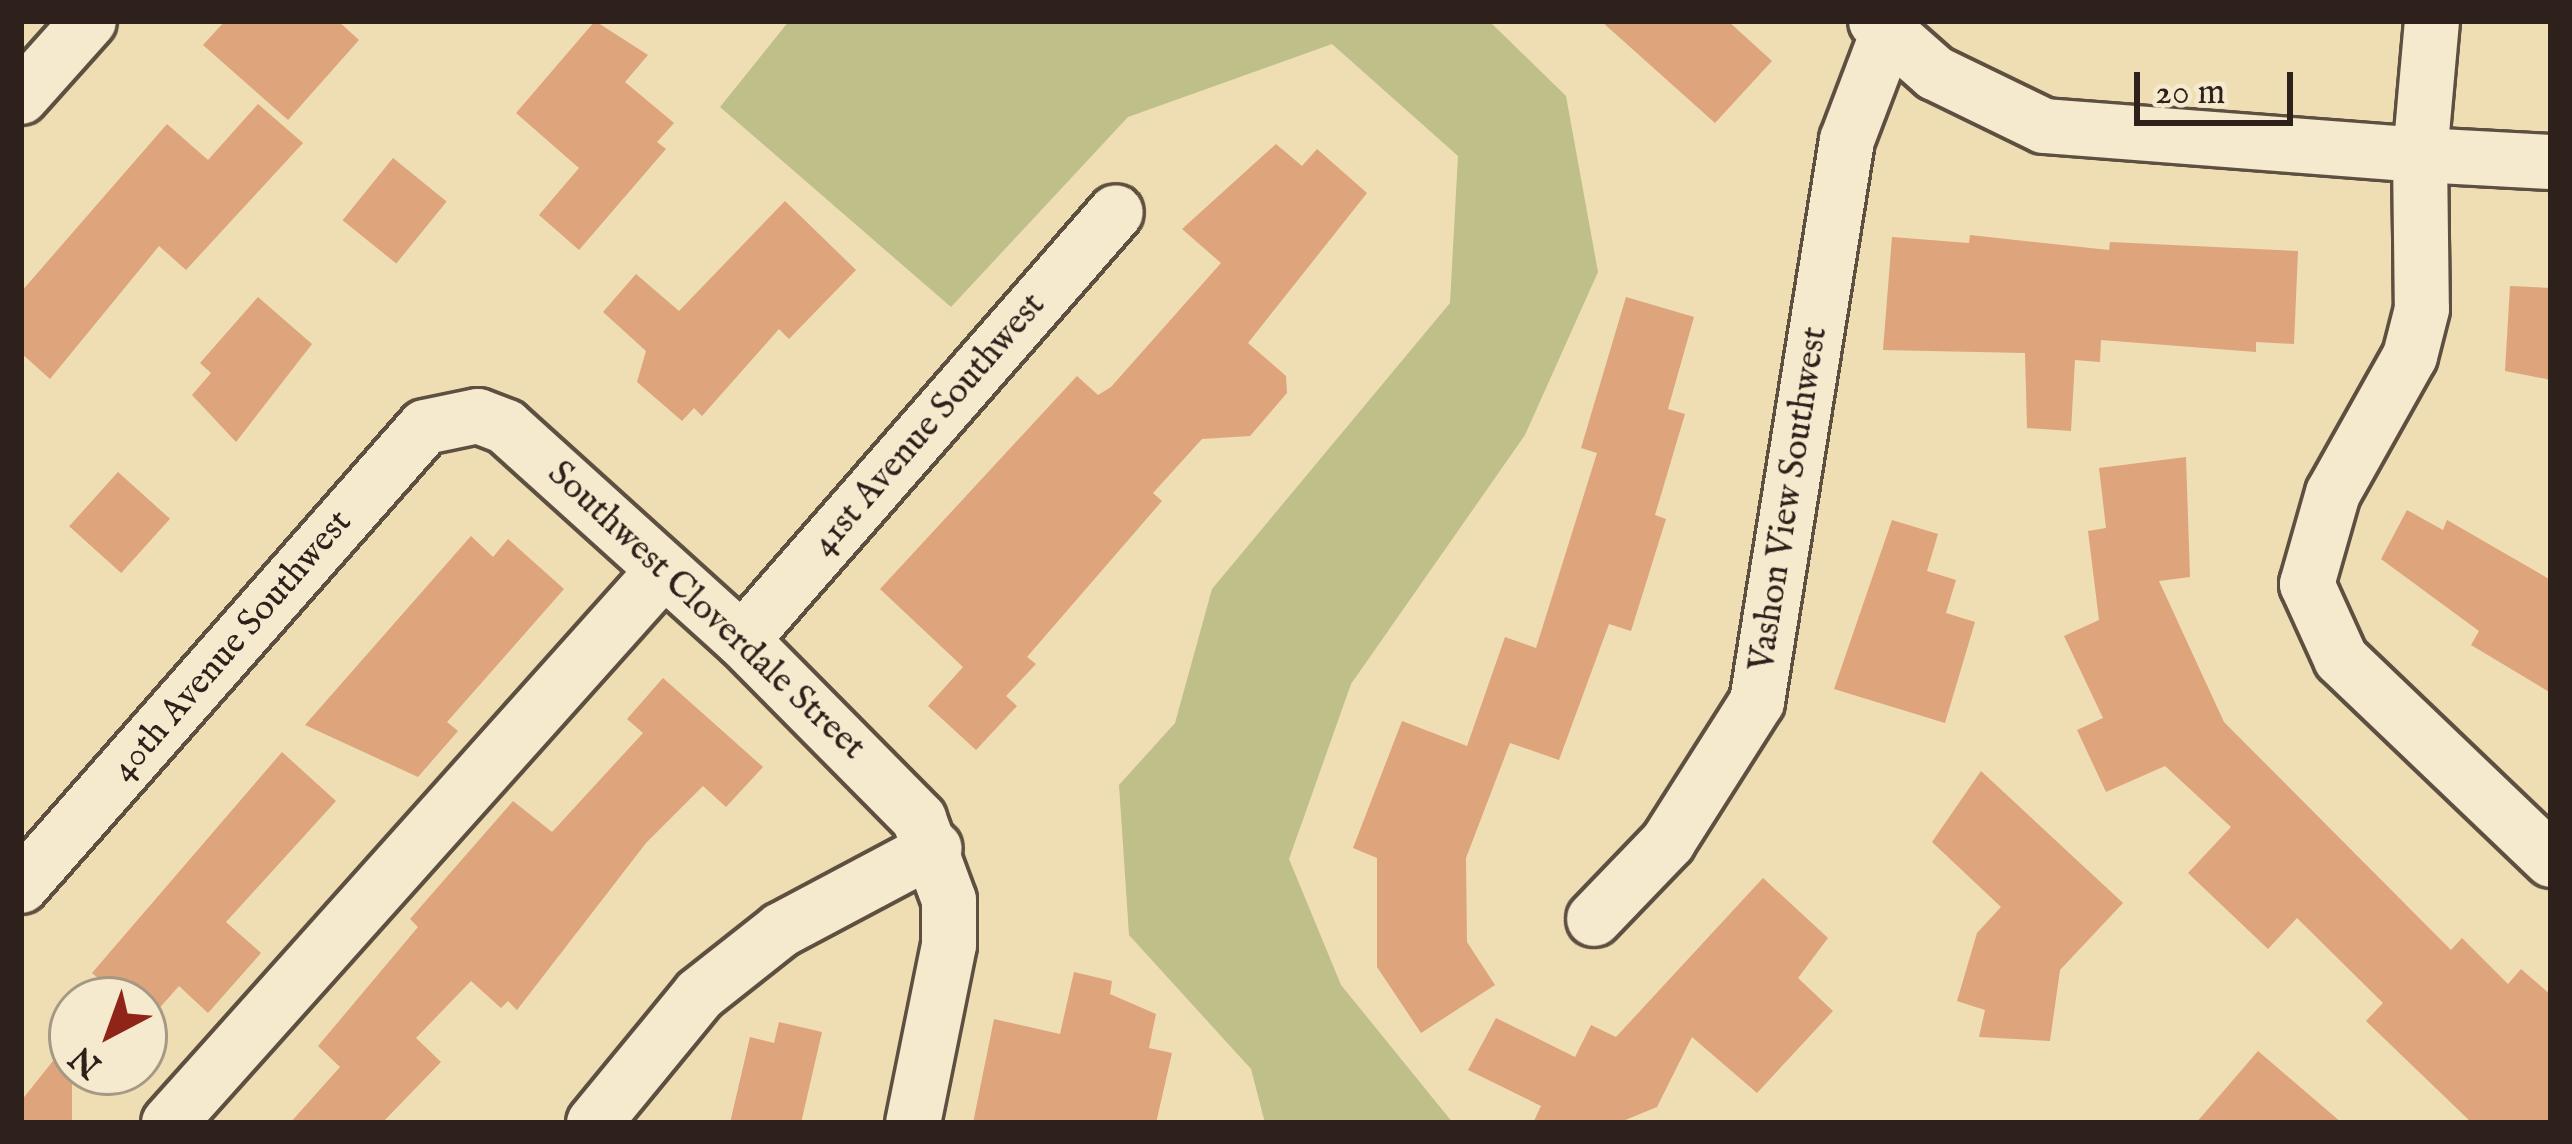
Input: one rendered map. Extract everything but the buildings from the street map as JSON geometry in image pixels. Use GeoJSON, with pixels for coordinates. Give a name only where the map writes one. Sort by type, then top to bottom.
{"type":"FeatureCollection","features":[{"type":"Feature","properties":{"kind":"street"},"geometry":{"type":"LineString","coordinates":[[21,97],[89,21]]}},
{"type":"Feature","properties":{"kind":"street"},"geometry":{"type":"LineString","coordinates":[[2432,21],[2420,155],[2414,340],[2333,494],[2307,584],[2341,658],[2551,860]]}},
{"type":"Feature","properties":{"kind":"street"},"geometry":{"type":"LineString","coordinates":[[1882,27],[1995,109],[2083,136],[2551,162]]}},
{"type":"Feature","properties":{"kind":"street","name":"Vashon View Southwest"},"geometry":{"type":"LineString","coordinates":[[1594,919],[1668,842],[1757,702],[1843,158],[1882,27]]}},
{"type":"Feature","properties":{"kind":"street","name":"41st Avenue Southwest"},"geometry":{"type":"LineString","coordinates":[[742,640],[1116,212]]}},
{"type":"Feature","properties":{"kind":"street","name":"Southwest Cloverdale Street"},"geometry":{"type":"LineString","coordinates":[[449,416],[506,427],[742,640],[893,786],[935,848]]}},
{"type":"Feature","properties":{"kind":"street","name":"40th Avenue Southwest"},"geometry":{"type":"LineString","coordinates":[[21,886],[425,427],[449,416]]}},
{"type":"Feature","properties":{"kind":"street"},"geometry":{"type":"LineString","coordinates":[[169,1123],[664,570]]}},
{"type":"Feature","properties":{"kind":"street"},"geometry":{"type":"LineString","coordinates":[[594,1123],[700,994],[781,930],[935,848],[950,945],[913,1123]]}},
{"type":"Feature","properties":{"kind":"green space"},"geometry":{"type":"Polygon","coordinates":[[[789,21],[1489,21],[1566,96],[1598,272],[1525,435],[1351,684],[1289,859],[1341,985],[1453,1123],[1265,1123],[1251,1069],[1129,935],[1119,785],[1175,723],[1212,589],[1450,303],[1458,156],[1332,44],[1128,117],[951,307],[720,107],[789,21]]]}}]}
